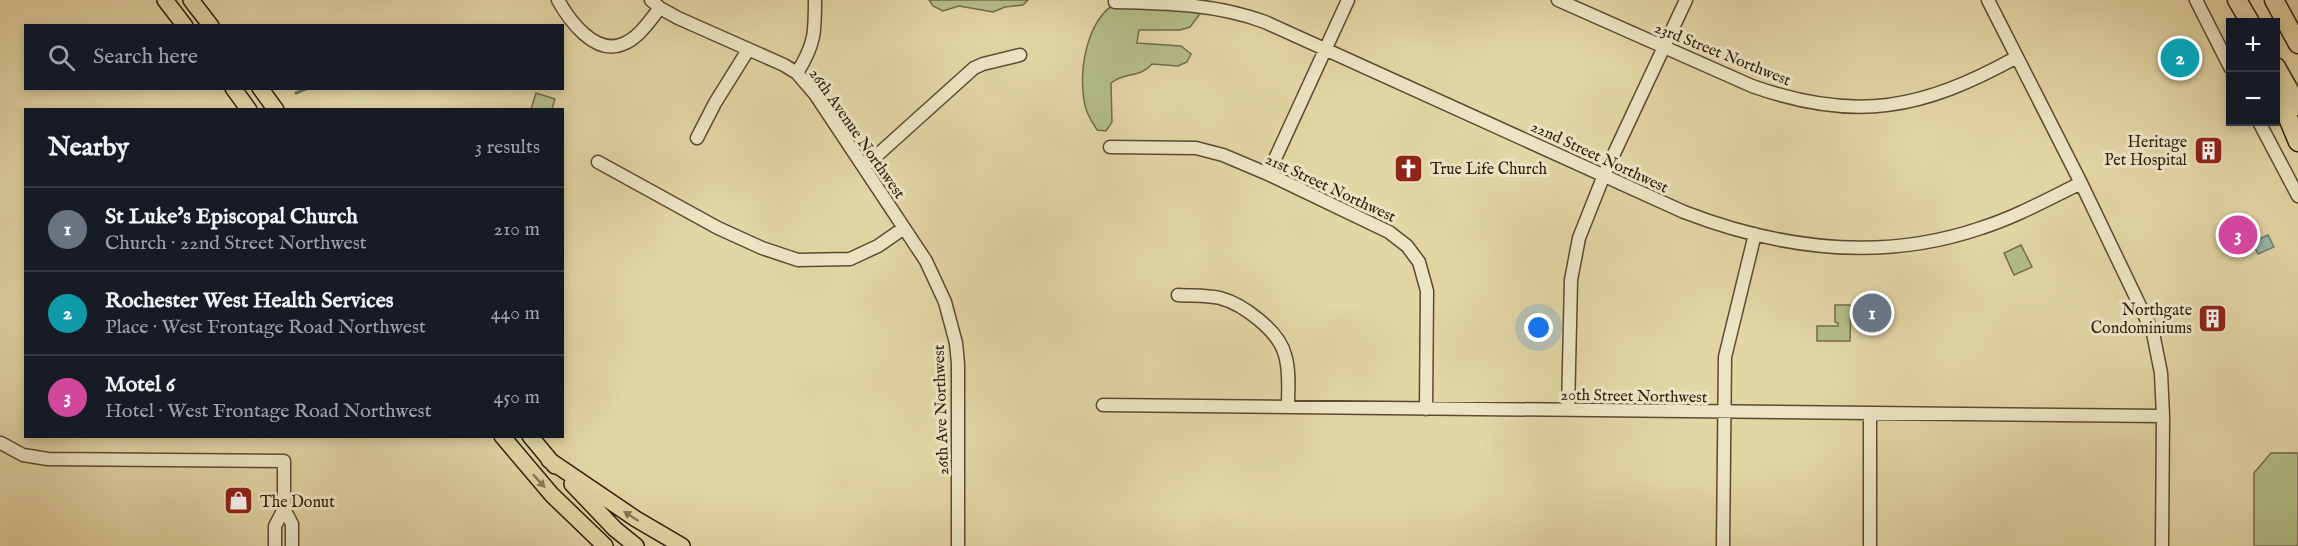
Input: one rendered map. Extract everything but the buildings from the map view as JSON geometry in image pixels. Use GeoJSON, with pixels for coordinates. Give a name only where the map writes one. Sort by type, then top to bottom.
{"type":"FeatureCollection","features":[{"type":"Feature","properties":{"kind":"highway"},"geometry":{"type":"LineString","coordinates":[[2274,0],[2296,41]]}},
{"type":"Feature","properties":{"kind":"highway"},"geometry":{"type":"LineString","coordinates":[[2238,2],[2246,18]]}},
{"type":"Feature","properties":{"kind":"highway"},"geometry":{"type":"LineString","coordinates":[[2279,72],[2298,106]]}},
{"type":"Feature","properties":{"kind":"highway"},"geometry":{"type":"LineString","coordinates":[[2280,99],[2298,142]]}},
{"type":"Feature","properties":{"kind":"main road"},"geometry":{"type":"LineString","coordinates":[[165,0],[183,24]]}},
{"type":"Feature","properties":{"kind":"main road"},"geometry":{"type":"LineString","coordinates":[[191,0],[209,24]]}},
{"type":"Feature","properties":{"kind":"main road"},"geometry":{"type":"LineString","coordinates":[[234,90],[248,108]]}},
{"type":"Feature","properties":{"kind":"main road"},"geometry":{"type":"LineString","coordinates":[[261,90],[275,108]]}},
{"type":"Feature","properties":{"kind":"main road"},"geometry":{"type":"LineString","coordinates":[[504,438],[552,495],[605,546]]}},
{"type":"Feature","properties":{"kind":"main road"},"geometry":{"type":"LineString","coordinates":[[532,438],[549,460],[615,529],[636,546]]}},
{"type":"Feature","properties":{"kind":"main road"},"geometry":{"type":"LineString","coordinates":[[549,460],[636,519],[682,546]]}},
{"type":"Feature","properties":{"kind":"street"},"geometry":{"type":"LineString","coordinates":[[558,0],[585,35],[604,45],[615,46],[628,41],[646,25],[655,4]]}},
{"type":"Feature","properties":{"kind":"street"},"geometry":{"type":"LineString","coordinates":[[797,73],[809,54],[813,42],[815,0]]}},
{"type":"Feature","properties":{"kind":"street"},"geometry":{"type":"LineString","coordinates":[[1268,174],[1348,0]]}},
{"type":"Feature","properties":{"kind":"street","name":"23rd Street Northwest"},"geometry":{"type":"LineString","coordinates":[[1558,0],[1664,48],[1782,97],[1822,105],[1848,107],[1897,104],[1932,96],[1961,85],[2017,57]]}},
{"type":"Feature","properties":{"kind":"street"},"geometry":{"type":"LineString","coordinates":[[1568,410],[1572,265],[1585,221],[1604,175],[1686,0]]}},
{"type":"Feature","properties":{"kind":"street"},"geometry":{"type":"LineString","coordinates":[[1988,0],[2081,183],[2153,333],[2161,373],[2163,416],[2162,546]]}},
{"type":"Feature","properties":{"kind":"street"},"geometry":{"type":"LineString","coordinates":[[2196,0],[2226,59]]}},
{"type":"Feature","properties":{"kind":"street","name":"22nd Street Northwest"},"geometry":{"type":"LineString","coordinates":[[1115,1],[1178,3],[1238,12],[1326,48],[1684,212],[1755,234],[1794,243],[1846,249],[1918,244],[1996,223],[2081,183]]}},
{"type":"Feature","properties":{"kind":"street","name":"26th Avenue Northwest"},"geometry":{"type":"LineString","coordinates":[[655,4],[797,73],[815,94],[904,228]]}},
{"type":"Feature","properties":{"kind":"street"},"geometry":{"type":"LineString","coordinates":[[697,138],[715,103],[748,50]]}},
{"type":"Feature","properties":{"kind":"street"},"geometry":{"type":"LineString","coordinates":[[864,167],[969,72],[982,64],[1020,55]]}},
{"type":"Feature","properties":{"kind":"street"},"geometry":{"type":"LineString","coordinates":[[2261,126],[2298,196]]}},
{"type":"Feature","properties":{"kind":"street","name":"21st Street Northwest"},"geometry":{"type":"LineString","coordinates":[[1110,147],[1209,150],[1268,174],[1396,236],[1419,262],[1424,275],[1428,308],[1426,409]]}},
{"type":"Feature","properties":{"kind":"street"},"geometry":{"type":"LineString","coordinates":[[598,162],[718,228],[762,248],[798,260],[850,259],[878,246],[904,228]]}},
{"type":"Feature","properties":{"kind":"street","name":"26th Ave Northwest"},"geometry":{"type":"LineString","coordinates":[[904,228],[926,261],[936,282],[945,302],[956,343],[958,546]]}},
{"type":"Feature","properties":{"kind":"street"},"geometry":{"type":"LineString","coordinates":[[1723,546],[1724,367],[1727,343],[1755,234]]}},
{"type":"Feature","properties":{"kind":"street"},"geometry":{"type":"LineString","coordinates":[[1178,295],[1219,298],[1240,308],[1268,327],[1285,353],[1288,372],[1288,406]]}},
{"type":"Feature","properties":{"kind":"street","name":"20th Street Northwest"},"geometry":{"type":"LineString","coordinates":[[1103,405],[2163,416]]}},
{"type":"Feature","properties":{"kind":"street"},"geometry":{"type":"LineString","coordinates":[[1870,413],[1870,546]]}},
{"type":"Feature","properties":{"kind":"street"},"geometry":{"type":"LineString","coordinates":[[1,443],[23,455],[48,459],[284,461],[284,509],[275,526],[275,546]]}},
{"type":"Feature","properties":{"kind":"street"},"geometry":{"type":"LineString","coordinates":[[284,509],[292,524],[292,546]]}},
{"type":"Feature","properties":{"kind":"street","name":"26th Ave Northwest"},"geometry":{"type":"LineString","coordinates":[[950,546],[958,531]]}},
{"type":"Feature","properties":{"kind":"green space"},"geometry":{"type":"Polygon","coordinates":[[[929,0],[1028,0],[1023,5],[1005,7],[993,12],[959,6],[943,11],[933,6],[929,0]]]}},
{"type":"Feature","properties":{"kind":"green space"},"geometry":{"type":"Polygon","coordinates":[[[1116,3],[1197,3],[1199,15],[1190,27],[1180,30],[1139,30],[1137,43],[1181,46],[1191,54],[1187,62],[1178,66],[1152,64],[1142,72],[1121,77],[1111,83],[1112,122],[1106,131],[1097,130],[1089,117],[1083,96],[1083,66],[1097,23],[1105,11],[1116,3]]]}},
{"type":"Feature","properties":{"kind":"green space"},"geometry":{"type":"Polygon","coordinates":[[[536,93],[555,99],[552,108],[531,108],[536,93]]]}},
{"type":"Feature","properties":{"kind":"green space"},"geometry":{"type":"Polygon","coordinates":[[[2021,245],[2032,267],[2014,275],[2004,253],[2021,245]]]}},
{"type":"Feature","properties":{"kind":"green space"},"geometry":{"type":"Polygon","coordinates":[[[1835,305],[1851,305],[1850,341],[1817,341],[1817,326],[1838,326],[1835,322],[1835,305]]]}},
{"type":"Feature","properties":{"kind":"green space"},"geometry":{"type":"Polygon","coordinates":[[[2271,453],[2298,453],[2298,546],[2254,546],[2254,473],[2271,453]]]}},
{"type":"Feature","properties":{"kind":"water"},"geometry":{"type":"Polygon","coordinates":[[[2268,235],[2274,247],[2258,254],[2252,242],[2268,235]]]}},
{"type":"Feature","properties":{"kind":"waterway"},"geometry":{"type":"LineString","coordinates":[[296,93],[303,90]]}},
{"type":"Feature","properties":{"kind":"place","name":"Rochester West Health Services"},"geometry":{"type":"Point","coordinates":[2180,58]}},
{"type":"Feature","properties":{"kind":"place","name":"Heritage Pet Hospital"},"geometry":{"type":"Point","coordinates":[2208,150]}},
{"type":"Feature","properties":{"kind":"place","name":"True Life Church"},"geometry":{"type":"Point","coordinates":[1409,168]}},
{"type":"Feature","properties":{"kind":"place","name":"Motel 6"},"geometry":{"type":"Point","coordinates":[2238,235]}},
{"type":"Feature","properties":{"kind":"place","name":"St Luke's Episcopal Church"},"geometry":{"type":"Point","coordinates":[1872,313]}},
{"type":"Feature","properties":{"kind":"place","name":"Northgate Condominiums"},"geometry":{"type":"Point","coordinates":[2213,318]}},
{"type":"Feature","properties":{"kind":"place","name":"The Donut"},"geometry":{"type":"Point","coordinates":[239,501]}}]}
